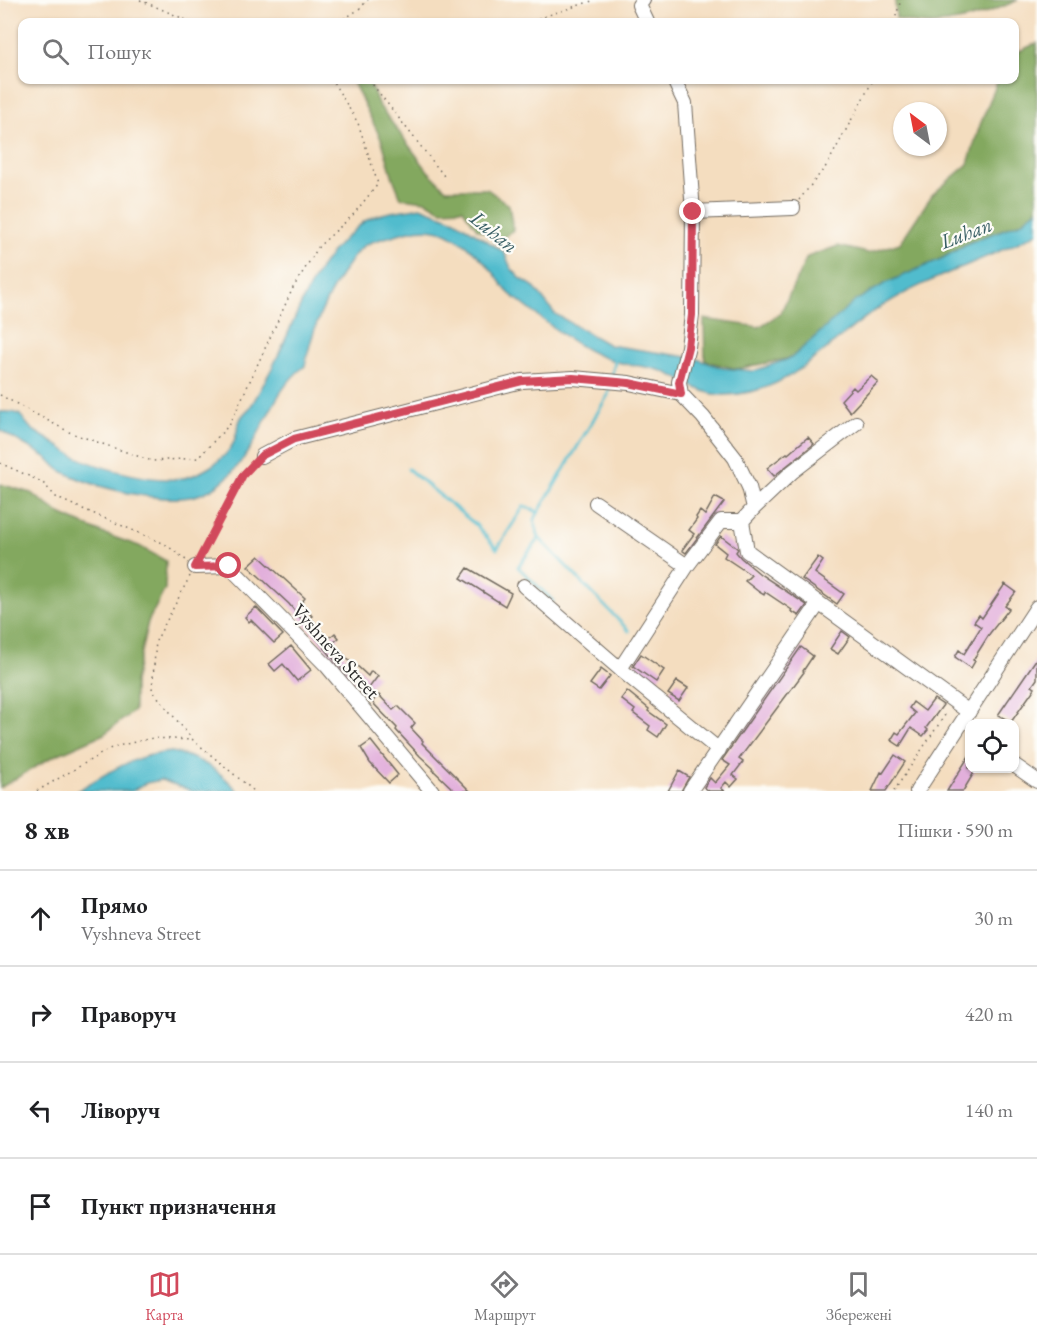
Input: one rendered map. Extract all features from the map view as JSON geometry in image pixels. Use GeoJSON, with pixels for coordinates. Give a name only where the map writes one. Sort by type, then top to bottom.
{"type":"FeatureCollection","features":[{"type":"Feature","properties":{"kind":"street"},"geometry":{"type":"LineString","coordinates":[[643,0],[639,5],[645,18]]}},
{"type":"Feature","properties":{"kind":"street"},"geometry":{"type":"LineString","coordinates":[[676,84],[685,103],[693,212],[692,315],[680,388]]}},
{"type":"Feature","properties":{"kind":"street"},"geometry":{"type":"LineString","coordinates":[[693,212],[793,208]]}},
{"type":"Feature","properties":{"kind":"street"},"geometry":{"type":"LineString","coordinates":[[261,456],[294,439],[522,381],[585,379],[680,388],[735,458],[749,487],[754,508]]}},
{"type":"Feature","properties":{"kind":"street"},"geometry":{"type":"LineString","coordinates":[[620,669],[687,566],[721,521],[742,521],[792,472],[856,423]]}},
{"type":"Feature","properties":{"kind":"street"},"geometry":{"type":"LineString","coordinates":[[596,503],[687,566]]}},
{"type":"Feature","properties":{"kind":"street"},"geometry":{"type":"LineString","coordinates":[[742,521],[747,550],[969,712]]}},
{"type":"Feature","properties":{"kind":"street","name":"Vyshneva Street"},"geometry":{"type":"LineString","coordinates":[[195,567],[229,566],[327,666],[432,791]]}},
{"type":"Feature","properties":{"kind":"street"},"geometry":{"type":"LineString","coordinates":[[524,585],[620,669],[719,750]]}},
{"type":"Feature","properties":{"kind":"street"},"geometry":{"type":"LineString","coordinates":[[690,791],[819,603]]}},
{"type":"Feature","properties":{"kind":"street"},"geometry":{"type":"LineString","coordinates":[[967,719],[969,712],[1037,607]]}},
{"type":"Feature","properties":{"kind":"street"},"geometry":{"type":"LineString","coordinates":[[917,791],[965,728]]}},
{"type":"Feature","properties":{"kind":"street"},"geometry":{"type":"LineString","coordinates":[[1019,768],[1037,781]]}},
{"type":"Feature","properties":{"kind":"path"},"geometry":{"type":"LineString","coordinates":[[140,0],[182,18]]}},
{"type":"Feature","properties":{"kind":"path"},"geometry":{"type":"LineString","coordinates":[[345,18],[368,0]]}},
{"type":"Feature","properties":{"kind":"path"},"geometry":{"type":"LineString","coordinates":[[540,18],[596,0]]}},
{"type":"Feature","properties":{"kind":"path"},"geometry":{"type":"LineString","coordinates":[[895,18],[901,0]]}},
{"type":"Feature","properties":{"kind":"path"},"geometry":{"type":"LineString","coordinates":[[0,395],[71,433],[152,461],[198,458],[230,424],[293,288],[319,246],[352,216],[378,184],[358,123],[334,84]]}},
{"type":"Feature","properties":{"kind":"path"},"geometry":{"type":"LineString","coordinates":[[372,84],[444,176]]}},
{"type":"Feature","properties":{"kind":"path"},"geometry":{"type":"LineString","coordinates":[[793,208],[827,165],[871,84]]}},
{"type":"Feature","properties":{"kind":"path"},"geometry":{"type":"LineString","coordinates":[[254,791],[193,740],[152,690],[156,641],[243,475],[261,456]]}},
{"type":"Feature","properties":{"kind":"path"},"geometry":{"type":"LineString","coordinates":[[0,463],[42,482],[57,498],[165,544],[195,567]]}},
{"type":"Feature","properties":{"kind":"path"},"geometry":{"type":"LineString","coordinates":[[894,791],[954,701]]}},
{"type":"Feature","properties":{"kind":"path"},"geometry":{"type":"LineString","coordinates":[[37,791],[113,747],[153,738],[193,740]]}},
{"type":"Feature","properties":{"kind":"green space"},"geometry":{"type":"Polygon","coordinates":[[[895,0],[1018,0],[970,18],[896,18],[895,0]]]}},
{"type":"Feature","properties":{"kind":"green space"},"geometry":{"type":"Polygon","coordinates":[[[1037,43],[1037,210],[1020,223],[968,243],[820,333],[791,358],[737,369],[705,361],[704,319],[759,327],[780,314],[807,257],[838,246],[868,253],[900,243],[932,195],[968,164],[996,84],[1019,84],[1019,51],[1037,43]]]}},
{"type":"Feature","properties":{"kind":"green space"},"geometry":{"type":"Polygon","coordinates":[[[354,84],[370,84],[378,104],[428,171],[446,189],[487,189],[509,205],[513,230],[501,240],[477,229],[463,209],[441,210],[426,201],[401,198],[382,141],[354,84]]]}},
{"type":"Feature","properties":{"kind":"green space"},"geometry":{"type":"Polygon","coordinates":[[[0,484],[31,493],[62,515],[139,546],[166,561],[165,589],[148,622],[134,682],[134,711],[104,734],[52,757],[0,788],[0,484]]]}},
{"type":"Feature","properties":{"kind":"water"},"geometry":{"type":"Polygon","coordinates":[[[420,207],[455,220],[504,252],[511,268],[520,278],[533,286],[555,314],[609,345],[694,358],[723,368],[754,371],[791,358],[855,301],[886,283],[943,258],[968,243],[1020,223],[1037,210],[1037,233],[922,285],[884,305],[792,375],[750,392],[717,395],[700,390],[657,369],[607,359],[582,347],[505,289],[483,261],[461,242],[448,234],[435,230],[408,231],[369,243],[355,255],[339,277],[321,313],[305,366],[285,387],[240,463],[223,481],[201,494],[187,497],[150,497],[90,483],[60,470],[47,458],[0,430],[0,412],[15,413],[20,415],[31,428],[63,449],[101,466],[133,475],[164,479],[184,478],[201,472],[217,462],[230,449],[241,418],[251,406],[273,366],[315,277],[338,245],[363,222],[373,217],[420,207]]]}},
{"type":"Feature","properties":{"kind":"water"},"geometry":{"type":"Polygon","coordinates":[[[172,752],[208,766],[223,776],[238,791],[192,791],[161,780],[146,783],[132,791],[77,791],[110,771],[134,760],[172,752]]]}},
{"type":"Feature","properties":{"kind":"building"},"geometry":{"type":"Polygon","coordinates":[[[871,376],[878,382],[850,412],[841,400],[853,387],[856,390],[871,376]]]}},
{"type":"Feature","properties":{"kind":"building"},"geometry":{"type":"Polygon","coordinates":[[[808,437],[814,444],[774,476],[767,468],[808,437]]]}},
{"type":"Feature","properties":{"kind":"building"},"geometry":{"type":"Polygon","coordinates":[[[715,497],[724,502],[686,553],[682,550],[694,534],[689,530],[700,511],[705,515],[715,497]]]}},
{"type":"Feature","properties":{"kind":"building"},"geometry":{"type":"Polygon","coordinates":[[[721,536],[738,549],[736,552],[741,558],[760,574],[807,605],[799,616],[745,581],[751,575],[724,557],[726,553],[715,544],[721,536]]]}},
{"type":"Feature","properties":{"kind":"building"},"geometry":{"type":"Polygon","coordinates":[[[259,556],[305,598],[301,603],[312,616],[310,617],[328,639],[335,633],[339,638],[333,643],[354,666],[355,664],[368,676],[371,671],[378,676],[366,692],[345,673],[289,604],[248,566],[259,556]]]}},
{"type":"Feature","properties":{"kind":"building"},"geometry":{"type":"Polygon","coordinates":[[[818,557],[823,561],[815,573],[844,594],[837,604],[802,579],[818,557]]]}},
{"type":"Feature","properties":{"kind":"building"},"geometry":{"type":"Polygon","coordinates":[[[468,568],[511,593],[505,606],[461,578],[468,568]]]}},
{"type":"Feature","properties":{"kind":"building"},"geometry":{"type":"Polygon","coordinates":[[[1005,584],[1016,592],[1005,606],[1009,609],[990,633],[973,660],[975,661],[971,668],[955,657],[959,650],[964,654],[981,627],[974,622],[979,615],[982,618],[1005,584]]]}},
{"type":"Feature","properties":{"kind":"building"},"geometry":{"type":"Polygon","coordinates":[[[256,607],[283,635],[274,643],[245,617],[256,607]]]}},
{"type":"Feature","properties":{"kind":"building"},"geometry":{"type":"Polygon","coordinates":[[[842,631],[850,637],[838,654],[830,649],[842,631]]]}},
{"type":"Feature","properties":{"kind":"building"},"geometry":{"type":"Polygon","coordinates":[[[291,646],[311,670],[297,681],[283,664],[275,671],[269,664],[291,646]]]}},
{"type":"Feature","properties":{"kind":"building"},"geometry":{"type":"Polygon","coordinates":[[[801,647],[813,656],[804,672],[739,759],[743,762],[733,775],[738,779],[731,787],[726,782],[721,788],[725,791],[709,791],[704,787],[710,778],[715,783],[730,765],[722,760],[801,647]]]}},
{"type":"Feature","properties":{"kind":"building"},"geometry":{"type":"Polygon","coordinates":[[[641,654],[664,670],[656,682],[633,666],[641,654]]]}},
{"type":"Feature","properties":{"kind":"building"},"geometry":{"type":"Polygon","coordinates":[[[1037,658],[1037,679],[1032,686],[1035,688],[1013,719],[1005,719],[998,715],[1037,658]]]}},
{"type":"Feature","properties":{"kind":"building"},"geometry":{"type":"Polygon","coordinates":[[[601,669],[610,676],[599,690],[590,684],[601,669]]]}},
{"type":"Feature","properties":{"kind":"building"},"geometry":{"type":"Polygon","coordinates":[[[677,681],[688,688],[679,701],[668,694],[677,681]]]}},
{"type":"Feature","properties":{"kind":"building"},"geometry":{"type":"Polygon","coordinates":[[[627,691],[666,724],[658,737],[648,730],[650,726],[633,713],[635,710],[621,699],[627,691]]]}},
{"type":"Feature","properties":{"kind":"building"},"geometry":{"type":"Polygon","coordinates":[[[379,695],[393,710],[398,706],[415,723],[411,728],[423,741],[422,743],[470,791],[455,791],[433,770],[372,702],[379,695]]]}},
{"type":"Feature","properties":{"kind":"building"},"geometry":{"type":"Polygon","coordinates":[[[934,699],[943,705],[926,728],[928,730],[923,736],[911,728],[900,746],[891,740],[896,732],[899,734],[915,713],[909,708],[913,702],[925,711],[934,699]]]}},
{"type":"Feature","properties":{"kind":"building"},"geometry":{"type":"Polygon","coordinates":[[[371,741],[398,775],[389,783],[370,763],[361,748],[371,741]]]}},
{"type":"Feature","properties":{"kind":"building"},"geometry":{"type":"Polygon","coordinates":[[[895,755],[905,762],[886,791],[872,791],[881,772],[883,773],[895,755]]]}},
{"type":"Feature","properties":{"kind":"building"},"geometry":{"type":"Polygon","coordinates":[[[965,762],[965,773],[974,773],[963,791],[947,791],[965,762]]]}},
{"type":"Feature","properties":{"kind":"building"},"geometry":{"type":"Polygon","coordinates":[[[679,771],[689,777],[681,791],[668,791],[679,771]]]}},
{"type":"Feature","properties":{"kind":"waterway"},"geometry":{"type":"LineString","coordinates":[[611,378],[616,358]]}},
{"type":"Feature","properties":{"kind":"waterway"},"geometry":{"type":"LineString","coordinates":[[610,384],[608,395],[534,520],[539,538],[629,631]]}},
{"type":"Feature","properties":{"kind":"waterway"},"geometry":{"type":"LineString","coordinates":[[408,469],[476,525],[497,549],[524,506],[538,512]]}},
{"type":"Feature","properties":{"kind":"waterway"},"geometry":{"type":"LineString","coordinates":[[539,538],[518,567],[553,601]]}},
{"type":"Feature","properties":{"kind":"route"},"geometry":{"type":"LineString","coordinates":[[229,566],[195,567],[243,475],[261,456],[294,439],[522,381],[573,378],[629,383],[681,394],[679,382],[688,347],[692,315],[693,212]]}},
{"type":"Feature","properties":{"kind":"water label","name":"Luhan"},"geometry":{"type":"Point","coordinates":[494,232]}},
{"type":"Feature","properties":{"kind":"water label","name":"Luhan"},"geometry":{"type":"Point","coordinates":[966,233]}}]}
